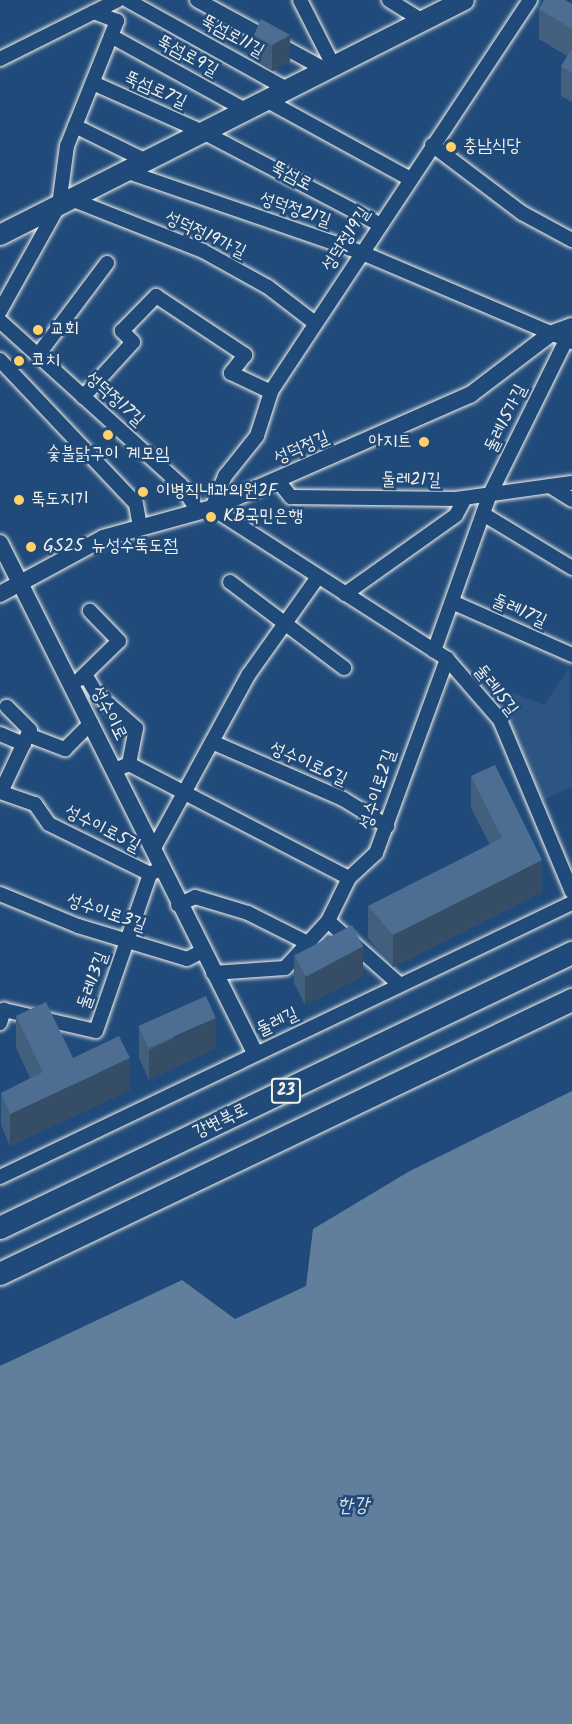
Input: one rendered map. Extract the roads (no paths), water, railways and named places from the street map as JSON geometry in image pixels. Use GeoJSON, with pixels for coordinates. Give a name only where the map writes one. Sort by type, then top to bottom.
{"type":"FeatureCollection","features":[{"type":"Feature","properties":{"kind":"highway","name":"강변북로"},"geometry":{"type":"LineString","coordinates":[[0,1228],[572,953]]}},
{"type":"Feature","properties":{"kind":"highway","name":"23"},"geometry":{"type":"LineString","coordinates":[[0,1274],[572,1000]]}},
{"type":"Feature","properties":{"kind":"main road"},"geometry":{"type":"LineString","coordinates":[[0,235],[464,0]]}},
{"type":"Feature","properties":{"kind":"street"},"geometry":{"type":"LineString","coordinates":[[0,59],[118,0]]}},
{"type":"Feature","properties":{"kind":"street","name":"뚝섬로11길"},"geometry":{"type":"LineString","coordinates":[[127,0],[287,89]]}},
{"type":"Feature","properties":{"kind":"street"},"geometry":{"type":"LineString","coordinates":[[198,0],[329,67]]}},
{"type":"Feature","properties":{"kind":"street"},"geometry":{"type":"LineString","coordinates":[[300,0],[329,67]]}},
{"type":"Feature","properties":{"kind":"street"},"geometry":{"type":"LineString","coordinates":[[389,0],[422,21]]}},
{"type":"Feature","properties":{"kind":"street","name":"성덕정19길"},"geometry":{"type":"LineString","coordinates":[[205,510],[225,476],[256,436],[271,392],[360,252],[530,0]]}},
{"type":"Feature","properties":{"kind":"street"},"geometry":{"type":"LineString","coordinates":[[0,320],[65,202],[75,126],[117,21],[94,12]]}},
{"type":"Feature","properties":{"kind":"street","name":"뚝섬로9길"},"geometry":{"type":"LineString","coordinates":[[111,36],[245,110]]}},
{"type":"Feature","properties":{"kind":"street","name":"뚝섬로7길"},"geometry":{"type":"LineString","coordinates":[[93,84],[203,132]]}},
{"type":"Feature","properties":{"kind":"street"},"geometry":{"type":"LineString","coordinates":[[266,100],[410,179]]}},
{"type":"Feature","properties":{"kind":"street"},"geometry":{"type":"LineString","coordinates":[[75,126],[146,161]]}},
{"type":"Feature","properties":{"kind":"street","name":"뚝섬로"},"geometry":{"type":"LineString","coordinates":[[203,132],[380,224]]}},
{"type":"Feature","properties":{"kind":"street"},"geometry":{"type":"LineString","coordinates":[[432,145],[522,213],[572,240]]}},
{"type":"Feature","properties":{"kind":"street","name":"성덕정21길"},"geometry":{"type":"LineString","coordinates":[[125,171],[360,252],[565,336]]}},
{"type":"Feature","properties":{"kind":"street","name":"성덕정19가길"},"geometry":{"type":"LineString","coordinates":[[65,202],[203,251],[268,287],[315,323]]}},
{"type":"Feature","properties":{"kind":"street"},"geometry":{"type":"LineString","coordinates":[[38,355],[107,263]]}},
{"type":"Feature","properties":{"kind":"street"},"geometry":{"type":"LineString","coordinates":[[84,397],[134,342],[122,331],[156,296],[245,355],[231,373],[271,392]]}},
{"type":"Feature","properties":{"kind":"street","name":"성덕정17길"},"geometry":{"type":"LineString","coordinates":[[0,320],[181,485],[205,510]]}},
{"type":"Feature","properties":{"kind":"street","name":"성덕정길"},"geometry":{"type":"LineString","coordinates":[[0,594],[103,538],[205,510],[278,481],[470,395],[565,336]]}},
{"type":"Feature","properties":{"kind":"street","name":"둘레15가길"},"geometry":{"type":"LineString","coordinates":[[434,651],[490,494],[565,336]]}},
{"type":"Feature","properties":{"kind":"street"},"geometry":{"type":"LineString","coordinates":[[0,360],[136,504],[140,526]]}},
{"type":"Feature","properties":{"kind":"street","name":"둘레21길"},"geometry":{"type":"LineString","coordinates":[[278,481],[291,497],[465,498],[572,483]]}},
{"type":"Feature","properties":{"kind":"street"},"geometry":{"type":"LineString","coordinates":[[550,486],[572,500]]}},
{"type":"Feature","properties":{"kind":"street"},"geometry":{"type":"LineString","coordinates":[[345,594],[456,514],[465,498]]}},
{"type":"Feature","properties":{"kind":"street","name":"둘레15길"},"geometry":{"type":"LineString","coordinates":[[205,510],[318,577],[447,659],[500,720],[572,892]]}},
{"type":"Feature","properties":{"kind":"street"},"geometry":{"type":"LineString","coordinates":[[483,514],[572,568]]}},
{"type":"Feature","properties":{"kind":"street","name":"성수이로"},"geometry":{"type":"LineString","coordinates":[[0,543],[91,723],[122,767],[154,848],[155,872],[178,905],[255,1053]]}},
{"type":"Feature","properties":{"kind":"street"},"geometry":{"type":"LineString","coordinates":[[154,848],[249,674],[318,577]]}},
{"type":"Feature","properties":{"kind":"street"},"geometry":{"type":"LineString","coordinates":[[230,582],[344,668]]}},
{"type":"Feature","properties":{"kind":"street","name":"둘레17길"},"geometry":{"type":"LineString","coordinates":[[452,602],[572,655]]}},
{"type":"Feature","properties":{"kind":"street"},"geometry":{"type":"LineString","coordinates":[[70,683],[86,676],[119,641],[90,611]]}},
{"type":"Feature","properties":{"kind":"street","name":"성수이로2길"},"geometry":{"type":"LineString","coordinates":[[213,973],[285,968],[310,944],[328,921],[349,878],[376,853],[447,659]]}},
{"type":"Feature","properties":{"kind":"street"},"geometry":{"type":"LineString","coordinates":[[86,676],[97,694],[136,728],[122,767],[186,793],[349,878]]}},
{"type":"Feature","properties":{"kind":"street"},"geometry":{"type":"LineString","coordinates":[[7,707],[30,730],[26,739]]}},
{"type":"Feature","properties":{"kind":"street"},"geometry":{"type":"LineString","coordinates":[[0,734],[65,749],[91,723]]}},
{"type":"Feature","properties":{"kind":"street","name":"성수이로5길"},"geometry":{"type":"LineString","coordinates":[[26,739],[0,792],[35,804],[49,824],[155,872]]}},
{"type":"Feature","properties":{"kind":"street","name":"성수이로6길"},"geometry":{"type":"LineString","coordinates":[[212,742],[343,799],[387,826]]}},
{"type":"Feature","properties":{"kind":"street","name":"둘레13길"},"geometry":{"type":"LineString","coordinates":[[1,1013],[96,1031],[127,941],[155,872]]}},
{"type":"Feature","properties":{"kind":"street","name":"성수이로3길"},"geometry":{"type":"LineString","coordinates":[[0,894],[127,941],[187,959],[201,952]]}},
{"type":"Feature","properties":{"kind":"street"},"geometry":{"type":"LineString","coordinates":[[178,905],[195,897],[248,913],[310,944]]}},
{"type":"Feature","properties":{"kind":"street","name":"둘레길"},"geometry":{"type":"LineString","coordinates":[[0,1177],[572,903]]}},
{"type":"Feature","properties":{"kind":"street"},"geometry":{"type":"LineString","coordinates":[[328,921],[400,985]]}},
{"type":"Feature","properties":{"kind":"water","name":"한강"},"geometry":{"type":"Polygon","coordinates":[[[572,1091],[572,1724],[0,1724],[0,1366],[182,1280],[235,1319],[306,1286],[313,1229],[408,1172],[572,1091]]]}},
{"type":"Feature","properties":{"kind":"place","name":"충남식당"},"geometry":{"type":"Point","coordinates":[451,147]}},
{"type":"Feature","properties":{"kind":"place","name":"교회"},"geometry":{"type":"Point","coordinates":[38,330]}},
{"type":"Feature","properties":{"kind":"place","name":"코치"},"geometry":{"type":"Point","coordinates":[19,361]}},
{"type":"Feature","properties":{"kind":"place","name":"숯불닭구이 계모임"},"geometry":{"type":"Point","coordinates":[108,435]}},
{"type":"Feature","properties":{"kind":"place","name":"아지트"},"geometry":{"type":"Point","coordinates":[424,442]}},
{"type":"Feature","properties":{"kind":"place","name":"이병직내과의원2F"},"geometry":{"type":"Point","coordinates":[143,492]}},
{"type":"Feature","properties":{"kind":"place","name":"뚝도지기"},"geometry":{"type":"Point","coordinates":[19,500]}},
{"type":"Feature","properties":{"kind":"place","name":"KB국민은행"},"geometry":{"type":"Point","coordinates":[211,517]}},
{"type":"Feature","properties":{"kind":"place","name":"GS25 뉴성수뚝도점"},"geometry":{"type":"Point","coordinates":[31,547]}}]}
